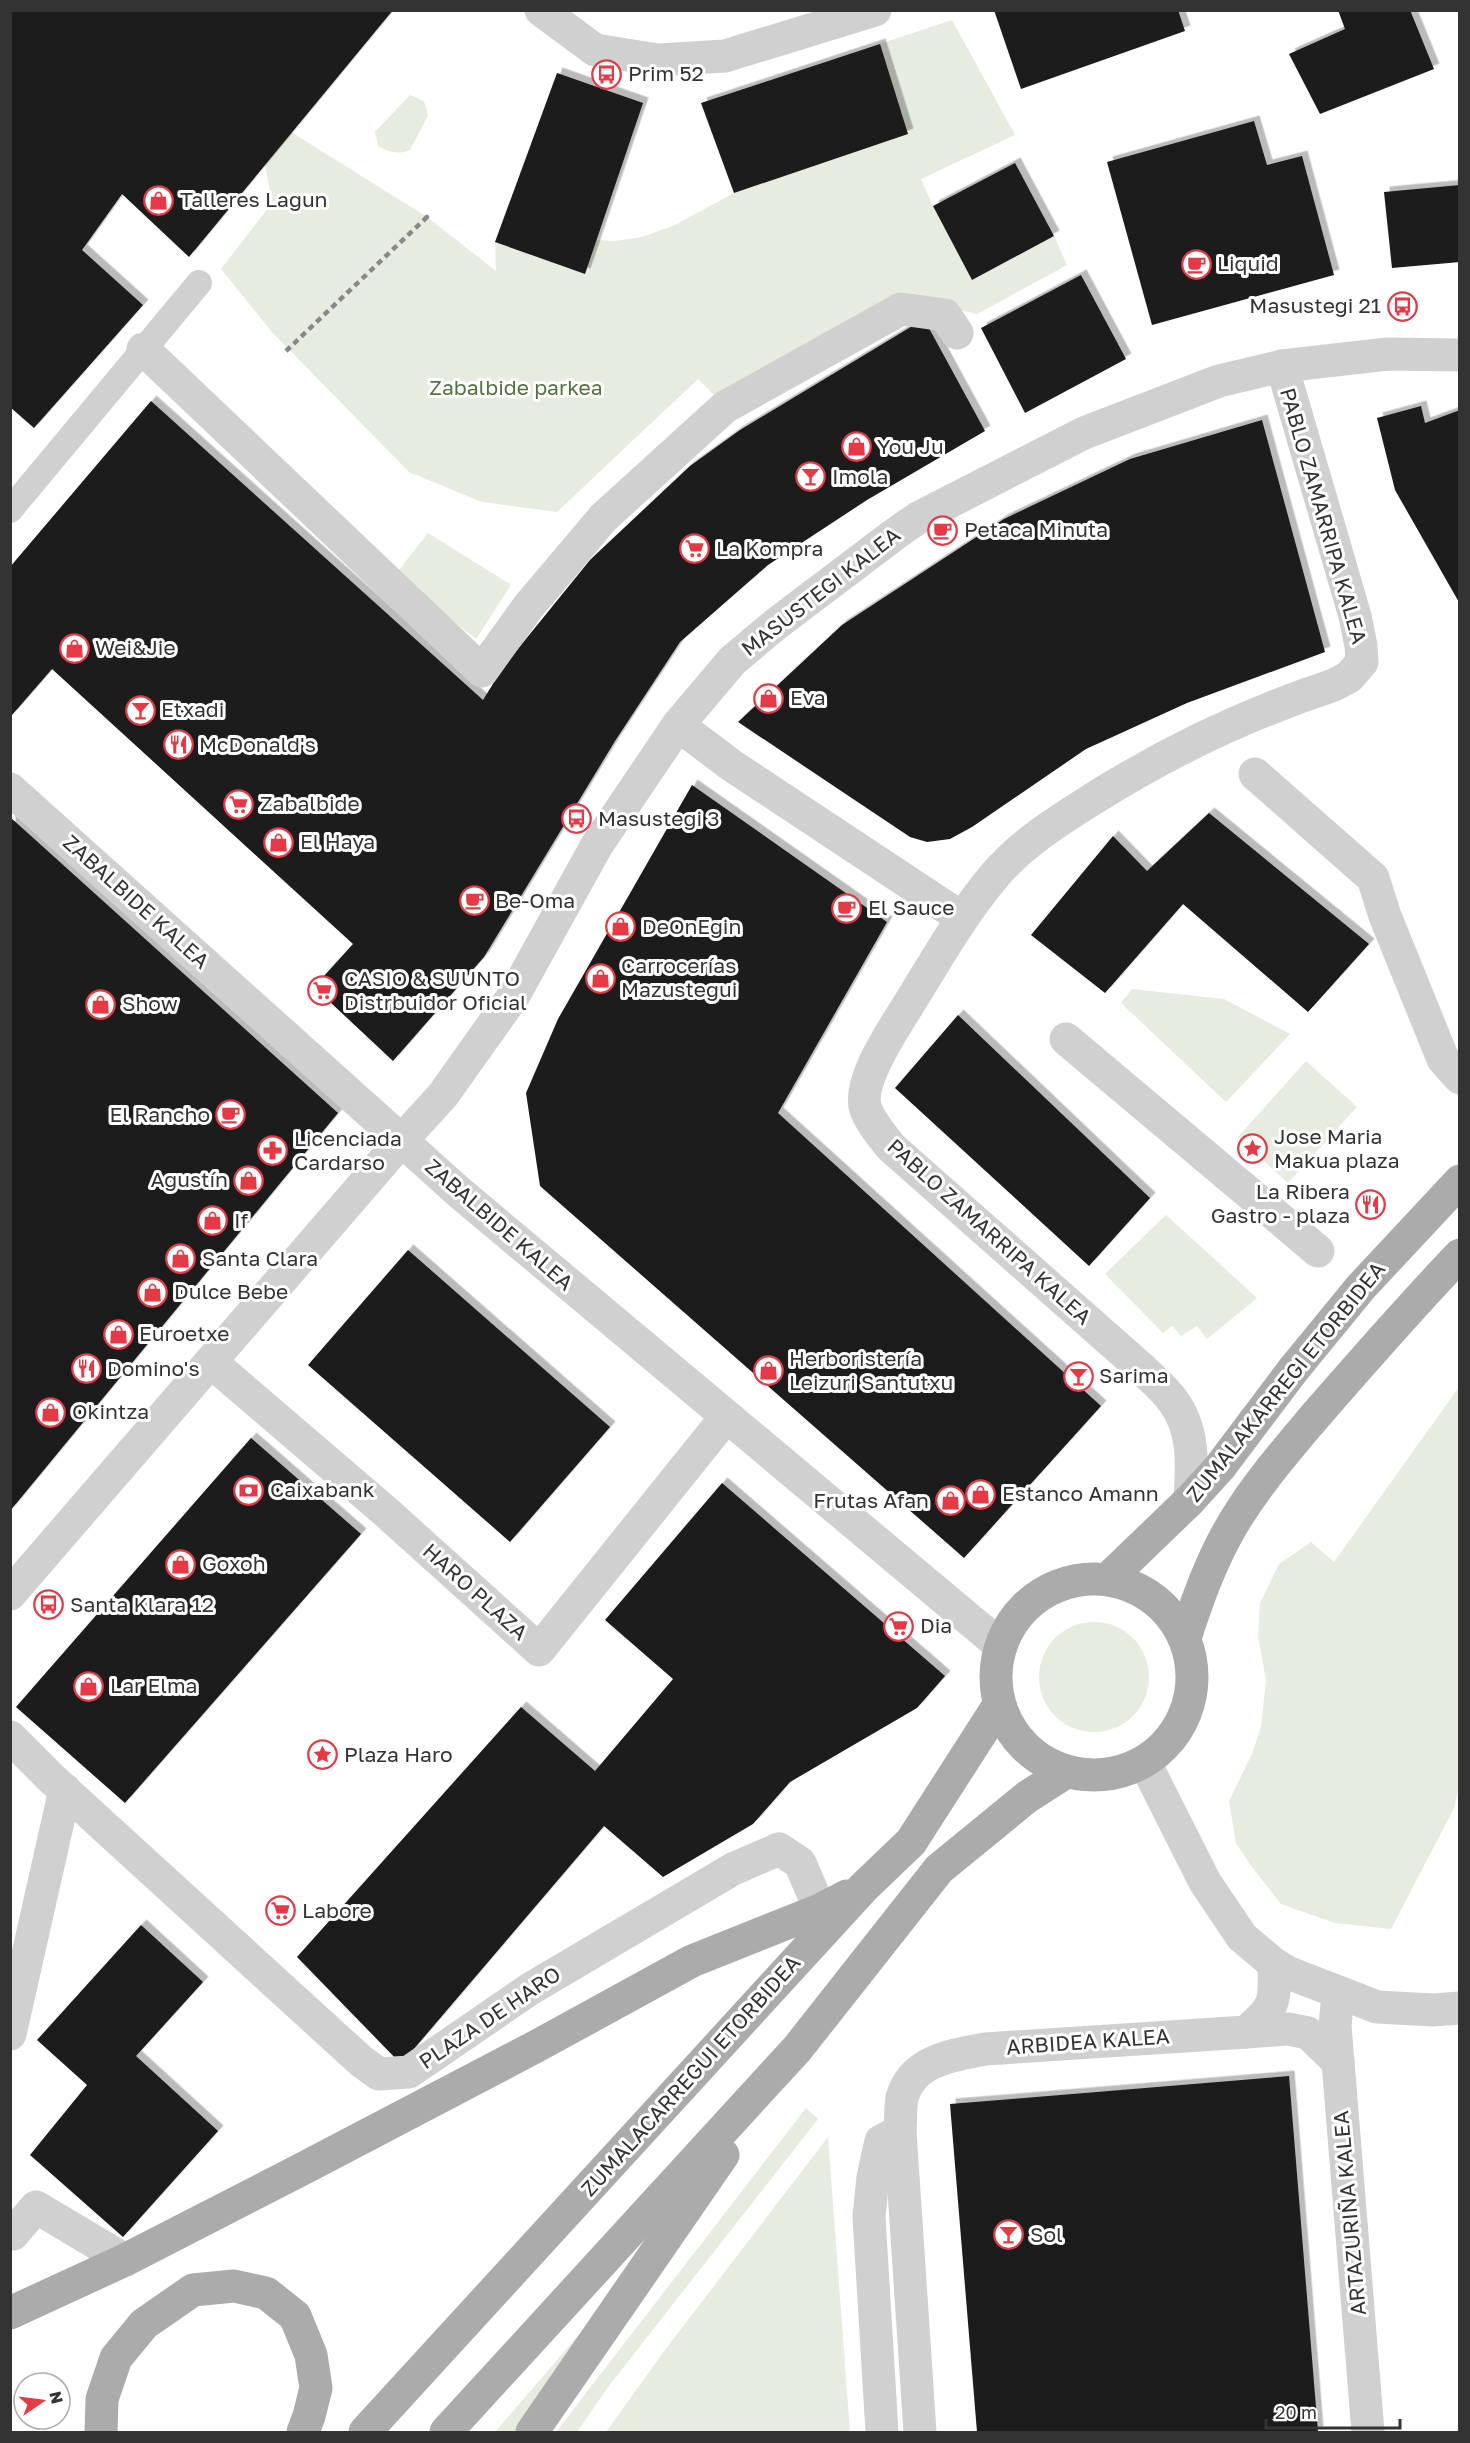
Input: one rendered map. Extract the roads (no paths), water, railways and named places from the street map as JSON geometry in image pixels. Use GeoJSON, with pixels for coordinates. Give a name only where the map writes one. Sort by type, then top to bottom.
{"type":"FeatureCollection","features":[{"type":"Feature","properties":{"kind":"main road","name":"ZUMALAKARREGI ETORBIDEA"},"geometry":{"type":"LineString","coordinates":[[1108,1579],[1190,1500],[1220,1467],[1293,1370],[1361,1287],[1460,1181]]}},
{"type":"Feature","properties":{"kind":"main road","name":"ZUMALAKARREGI ETORBIDEA"},"geometry":{"type":"LineString","coordinates":[[1185,1638],[1201,1588],[1226,1535],[1259,1486],[1383,1337],[1460,1255]]}},
{"type":"Feature","properties":{"kind":"main road"},"geometry":{"type":"LineString","coordinates":[[1085,1578],[1108,1579],[1133,1586],[1154,1599],[1172,1616],[1185,1638],[1191,1657],[1193,1678],[1184,1717],[1174,1735],[1145,1763],[1110,1774],[1093,1776],[1066,1772],[1043,1762],[1024,1747],[1009,1728],[999,1705],[995,1675],[1000,1646],[1010,1625],[1024,1607],[1042,1593],[1063,1583],[1085,1578]]}},
{"type":"Feature","properties":{"kind":"main road","name":"ZUMALACARREGUI ETORBIDEA"},"geometry":{"type":"LineString","coordinates":[[365,2433],[864,1887],[911,1842],[999,1705]]}},
{"type":"Feature","properties":{"kind":"main road"},"geometry":{"type":"LineString","coordinates":[[532,2433],[797,2049],[939,1869],[1027,1797],[1066,1772]]}},
{"type":"Feature","properties":{"kind":"main road"},"geometry":{"type":"LineString","coordinates":[[10,2313],[125,2260],[535,2047],[692,1961],[820,1910],[864,1887]]}},
{"type":"Feature","properties":{"kind":"main road"},"geometry":{"type":"LineString","coordinates":[[446,2433],[797,2049]]}},
{"type":"Feature","properties":{"kind":"main road"},"geometry":{"type":"LineString","coordinates":[[101,2433],[102,2399],[116,2358],[144,2324],[193,2290],[234,2286],[266,2293],[295,2316],[311,2355],[316,2388],[303,2433]]}},
{"type":"Feature","properties":{"kind":"street"},"geometry":{"type":"LineString","coordinates":[[541,10],[595,50],[658,60],[725,56],[875,10]]}},
{"type":"Feature","properties":{"kind":"street"},"geometry":{"type":"LineString","coordinates":[[143,349],[482,671],[528,607],[603,518],[725,407],[901,309],[945,315],[957,333]]}},
{"type":"Feature","properties":{"kind":"street","name":"MASUSTEGI KALEA"},"geometry":{"type":"LineString","coordinates":[[10,1594],[443,1095],[514,995],[597,845],[678,725],[732,661],[776,624],[918,518],[1084,433],[1219,381],[1282,366],[1388,354],[1460,355]]}},
{"type":"Feature","properties":{"kind":"street","name":"PABLO ZAMARRIPA KALEA"},"geometry":{"type":"LineString","coordinates":[[1190,1500],[1192,1454],[1184,1421],[1173,1401],[1140,1367],[892,1148],[876,1129],[865,1108],[866,1088],[880,1052],[962,918],[1009,860],[1064,816],[1126,778],[1210,733],[1341,681],[1362,662],[1355,616],[1282,366]]}},
{"type":"Feature","properties":{"kind":"street"},"geometry":{"type":"LineString","coordinates":[[678,725],[731,765],[962,918]]}},
{"type":"Feature","properties":{"kind":"street"},"geometry":{"type":"LineString","coordinates":[[1255,774],[1373,878],[1385,916],[1443,1059],[1460,1078]]}},
{"type":"Feature","properties":{"kind":"street","name":"ZABALBIDE KALEA"},"geometry":{"type":"LineString","coordinates":[[10,789],[347,1094],[460,1193],[726,1417],[904,1562],[1000,1646]]}},
{"type":"Feature","properties":{"kind":"street"},"geometry":{"type":"LineString","coordinates":[[1066,1039],[1318,1251]]}},
{"type":"Feature","properties":{"kind":"street","name":"HARO PLAZA"},"geometry":{"type":"LineString","coordinates":[[211,1362],[386,1512],[539,1650],[726,1417]]}},
{"type":"Feature","properties":{"kind":"street","name":"PLAZA DE HARO"},"geometry":{"type":"LineString","coordinates":[[10,1737],[361,2061],[380,2074],[410,2072],[530,1989],[734,1869],[779,1850],[800,1863],[820,1910]]}},
{"type":"Feature","properties":{"kind":"street"},"geometry":{"type":"LineString","coordinates":[[1145,1763],[1205,1882],[1242,1936],[1274,1964],[1289,1973],[1377,2007],[1433,2010],[1460,2008]]}},
{"type":"Feature","properties":{"kind":"street"},"geometry":{"type":"LineString","coordinates":[[10,2034],[65,1790]]}},
{"type":"Feature","properties":{"kind":"street"},"geometry":{"type":"LineString","coordinates":[[1246,2032],[1268,2014],[1275,1997],[1274,1964]]}},
{"type":"Feature","properties":{"kind":"street","name":"ARTAZURIÑA KALEA"},"geometry":{"type":"LineString","coordinates":[[1338,1993],[1335,2026],[1368,2433]]}},
{"type":"Feature","properties":{"kind":"street","name":"ARBIDEA KALEA"},"geometry":{"type":"LineString","coordinates":[[920,2433],[900,2131],[902,2097],[924,2067],[944,2057],[985,2049],[1288,2029],[1308,2032],[1338,2062]]}},
{"type":"Feature","properties":{"kind":"street"},"geometry":{"type":"LineString","coordinates":[[882,2433],[869,2217],[873,2177],[881,2141],[900,2131]]}},
{"type":"Feature","properties":{"kind":"street"},"geometry":{"type":"LineString","coordinates":[[10,2231],[13,2234],[36,2207],[125,2260]]}},
{"type":"Feature","properties":{"kind":"lane"},"geometry":{"type":"LineString","coordinates":[[10,510],[199,283]]}},
{"type":"Feature","properties":{"kind":"railway"},"geometry":{"type":"LineString","coordinates":[[286,351],[427,217],[425,221]]}},
{"type":"Feature","properties":{"kind":"place","name":"Prim 52"},"geometry":{"type":"Point","coordinates":[607,74]}},
{"type":"Feature","properties":{"kind":"place","name":"Talleres Lagun"},"geometry":{"type":"Point","coordinates":[159,200]}},
{"type":"Feature","properties":{"kind":"place","name":"Liquid"},"geometry":{"type":"Point","coordinates":[1196,264]}},
{"type":"Feature","properties":{"kind":"place","name":"Masustegi 21"},"geometry":{"type":"Point","coordinates":[1402,306]}},
{"type":"Feature","properties":{"kind":"place","name":"You Ju"},"geometry":{"type":"Point","coordinates":[856,447]}},
{"type":"Feature","properties":{"kind":"place","name":"Imola"},"geometry":{"type":"Point","coordinates":[811,477]}},
{"type":"Feature","properties":{"kind":"place","name":"Petaca Minuta"},"geometry":{"type":"Point","coordinates":[943,530]}},
{"type":"Feature","properties":{"kind":"place","name":"La Kompra"},"geometry":{"type":"Point","coordinates":[695,549]}},
{"type":"Feature","properties":{"kind":"place","name":"Wei&Jie"},"geometry":{"type":"Point","coordinates":[74,648]}},
{"type":"Feature","properties":{"kind":"place","name":"Eva"},"geometry":{"type":"Point","coordinates":[769,698]}},
{"type":"Feature","properties":{"kind":"place","name":"Etxadi"},"geometry":{"type":"Point","coordinates":[140,710]}},
{"type":"Feature","properties":{"kind":"place","name":"McDonald's"},"geometry":{"type":"Point","coordinates":[178,745]}},
{"type":"Feature","properties":{"kind":"place","name":"Zabalbide"},"geometry":{"type":"Point","coordinates":[239,804]}},
{"type":"Feature","properties":{"kind":"place","name":"Masustegi 3"},"geometry":{"type":"Point","coordinates":[577,819]}},
{"type":"Feature","properties":{"kind":"place","name":"El Haya"},"geometry":{"type":"Point","coordinates":[279,842]}},
{"type":"Feature","properties":{"kind":"place","name":"Be-Oma"},"geometry":{"type":"Point","coordinates":[474,901]}},
{"type":"Feature","properties":{"kind":"place","name":"El Sauce"},"geometry":{"type":"Point","coordinates":[847,908]}},
{"type":"Feature","properties":{"kind":"place","name":"DeOnEgin"},"geometry":{"type":"Point","coordinates":[621,927]}},
{"type":"Feature","properties":{"kind":"place","name":"Carrocerías Mazustegui"},"geometry":{"type":"Point","coordinates":[600,978]}},
{"type":"Feature","properties":{"kind":"place","name":"CASIO & SUUNTO Distrbuidor Oficial"},"geometry":{"type":"Point","coordinates":[323,991]}},
{"type":"Feature","properties":{"kind":"place","name":"Show"},"geometry":{"type":"Point","coordinates":[101,1004]}},
{"type":"Feature","properties":{"kind":"place","name":"El Rancho"},"geometry":{"type":"Point","coordinates":[231,1115]}},
{"type":"Feature","properties":{"kind":"place","name":"Jose Maria Makua plaza"},"geometry":{"type":"Point","coordinates":[1253,1149]}},
{"type":"Feature","properties":{"kind":"place","name":"Licenciada Cardarso"},"geometry":{"type":"Point","coordinates":[273,1151]}},
{"type":"Feature","properties":{"kind":"place","name":"Agustín"},"geometry":{"type":"Point","coordinates":[249,1180]}},
{"type":"Feature","properties":{"kind":"place","name":"La Ribera Gastro - plaza"},"geometry":{"type":"Point","coordinates":[1371,1204]}},
{"type":"Feature","properties":{"kind":"place","name":"If"},"geometry":{"type":"Point","coordinates":[213,1221]}},
{"type":"Feature","properties":{"kind":"place","name":"Santa Clara"},"geometry":{"type":"Point","coordinates":[181,1259]}},
{"type":"Feature","properties":{"kind":"place","name":"Dulce Bebe"},"geometry":{"type":"Point","coordinates":[153,1292]}},
{"type":"Feature","properties":{"kind":"place","name":"Euroetxe"},"geometry":{"type":"Point","coordinates":[118,1334]}},
{"type":"Feature","properties":{"kind":"place","name":"Domino's"},"geometry":{"type":"Point","coordinates":[86,1369]}},
{"type":"Feature","properties":{"kind":"place","name":"Herboristería Leizuri Santutxu"},"geometry":{"type":"Point","coordinates":[768,1371]}},
{"type":"Feature","properties":{"kind":"place","name":"Sarima"},"geometry":{"type":"Point","coordinates":[1078,1376]}},
{"type":"Feature","properties":{"kind":"place","name":"Okintza"},"geometry":{"type":"Point","coordinates":[51,1412]}},
{"type":"Feature","properties":{"kind":"place","name":"Caixabank"},"geometry":{"type":"Point","coordinates":[249,1490]}},
{"type":"Feature","properties":{"kind":"place","name":"Estanco Amann"},"geometry":{"type":"Point","coordinates":[981,1494]}},
{"type":"Feature","properties":{"kind":"place","name":"Frutas Afan"},"geometry":{"type":"Point","coordinates":[950,1501]}},
{"type":"Feature","properties":{"kind":"place","name":"Goxoh"},"geometry":{"type":"Point","coordinates":[181,1564]}},
{"type":"Feature","properties":{"kind":"place","name":"Santa Klara 12"},"geometry":{"type":"Point","coordinates":[49,1605]}},
{"type":"Feature","properties":{"kind":"place","name":"Dia"},"geometry":{"type":"Point","coordinates":[899,1626]}},
{"type":"Feature","properties":{"kind":"place","name":"Lar Elma"},"geometry":{"type":"Point","coordinates":[89,1686]}},
{"type":"Feature","properties":{"kind":"place","name":"Plaza Haro"},"geometry":{"type":"Point","coordinates":[323,1755]}},
{"type":"Feature","properties":{"kind":"place","name":"Labore"},"geometry":{"type":"Point","coordinates":[281,1911]}},
{"type":"Feature","properties":{"kind":"place","name":"Sol"},"geometry":{"type":"Point","coordinates":[1009,2235]}},
{"type":"Feature","properties":{"kind":"park label","name":"Zabalbide parkea"},"geometry":{"type":"Point","coordinates":[516,388]}}]}
